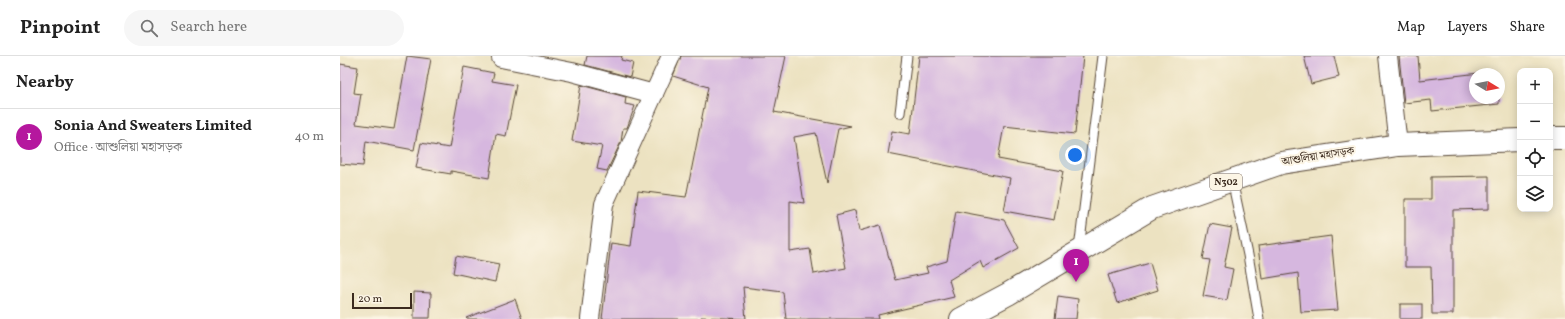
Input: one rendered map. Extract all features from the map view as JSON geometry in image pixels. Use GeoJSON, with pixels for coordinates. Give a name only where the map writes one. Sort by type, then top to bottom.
{"type":"FeatureCollection","features":[{"type":"Feature","properties":{"kind":"highway"},"geometry":{"type":"LineString","coordinates":[[1553,138],[1565,138]]}},
{"type":"Feature","properties":{"kind":"highway","name":"আশুলিয়া মহাসড়ক"},"geometry":{"type":"LineString","coordinates":[[961,319],[1008,294],[1152,208],[1281,162],[1398,144],[1517,140]]}},
{"type":"Feature","properties":{"kind":"street"},"geometry":{"type":"LineString","coordinates":[[501,56],[501,58],[572,72],[654,94]]}},
{"type":"Feature","properties":{"kind":"street"},"geometry":{"type":"LineString","coordinates":[[590,319],[604,204],[671,56]]}},
{"type":"Feature","properties":{"kind":"street"},"geometry":{"type":"LineString","coordinates":[[1388,56],[1398,144]]}},
{"type":"Feature","properties":{"kind":"lane"},"geometry":{"type":"LineString","coordinates":[[900,113],[906,56]]}},
{"type":"Feature","properties":{"kind":"lane"},"geometry":{"type":"LineString","coordinates":[[1078,252],[1104,56]]}},
{"type":"Feature","properties":{"kind":"lane"},"geometry":{"type":"LineString","coordinates":[[1232,180],[1248,255],[1259,319]]}},
{"type":"Feature","properties":{"kind":"building"},"geometry":{"type":"Polygon","coordinates":[[[407,56],[431,59],[414,150],[366,141],[363,166],[340,164],[340,64],[358,67],[354,93],[361,94],[356,124],[394,129],[407,56]]]}},
{"type":"Feature","properties":{"kind":"building"},"geometry":{"type":"Polygon","coordinates":[[[587,56],[622,56],[621,60],[633,63],[630,77],[585,65],[587,56]]]}},
{"type":"Feature","properties":{"kind":"building"},"geometry":{"type":"Polygon","coordinates":[[[681,56],[786,56],[774,112],[851,126],[838,129],[827,183],[816,133],[794,137],[804,203],[790,201],[790,252],[810,249],[814,274],[846,268],[836,215],[855,210],[859,231],[880,225],[895,280],[928,273],[926,267],[947,261],[956,211],[1004,220],[1019,248],[983,268],[980,261],[949,280],[954,297],[878,315],[879,319],[786,319],[783,292],[743,287],[746,319],[701,317],[701,319],[602,319],[611,243],[631,246],[638,191],[686,197],[708,87],[673,76],[681,56]]]}},
{"type":"Feature","properties":{"kind":"building"},"geometry":{"type":"Polygon","coordinates":[[[919,56],[1083,56],[1075,134],[1004,126],[998,159],[1063,171],[1054,220],[1004,211],[1010,178],[888,154],[892,131],[910,134],[919,56]]]}},
{"type":"Feature","properties":{"kind":"building"},"geometry":{"type":"Polygon","coordinates":[[[1304,56],[1334,56],[1339,77],[1311,84],[1304,56]]]}},
{"type":"Feature","properties":{"kind":"building"},"geometry":{"type":"Polygon","coordinates":[[[1399,56],[1418,56],[1420,80],[1469,74],[1469,104],[1499,104],[1432,111],[1431,100],[1404,103],[1399,56]]]}},
{"type":"Feature","properties":{"kind":"building"},"geometry":{"type":"Polygon","coordinates":[[[464,67],[494,73],[492,81],[516,85],[506,136],[496,134],[489,178],[451,171],[451,174],[416,168],[421,143],[449,148],[464,67]]]}},
{"type":"Feature","properties":{"kind":"building"},"geometry":{"type":"Polygon","coordinates":[[[581,85],[626,97],[625,104],[635,106],[627,128],[623,128],[621,142],[607,171],[597,169],[602,146],[572,141],[581,85]]]}},
{"type":"Feature","properties":{"kind":"building"},"geometry":{"type":"Polygon","coordinates":[[[1489,176],[1489,209],[1453,210],[1453,314],[1432,314],[1431,267],[1405,267],[1405,199],[1431,199],[1431,177],[1489,176]]]}},
{"type":"Feature","properties":{"kind":"building"},"geometry":{"type":"Polygon","coordinates":[[[1210,224],[1232,228],[1224,267],[1233,269],[1227,300],[1203,296],[1210,260],[1203,259],[1210,224]]]}},
{"type":"Feature","properties":{"kind":"building"},"geometry":{"type":"Polygon","coordinates":[[[1331,236],[1338,310],[1301,312],[1298,273],[1262,279],[1258,246],[1331,236]]]}},
{"type":"Feature","properties":{"kind":"building"},"geometry":{"type":"Polygon","coordinates":[[[456,256],[499,264],[495,282],[453,273],[456,256]]]}},
{"type":"Feature","properties":{"kind":"building"},"geometry":{"type":"Polygon","coordinates":[[[1150,263],[1158,290],[1117,303],[1108,275],[1150,263]]]}},
{"type":"Feature","properties":{"kind":"building"},"geometry":{"type":"Polygon","coordinates":[[[414,292],[431,293],[430,318],[414,318],[414,292]]]}},
{"type":"Feature","properties":{"kind":"building"},"geometry":{"type":"Polygon","coordinates":[[[1058,296],[1078,299],[1076,319],[1055,319],[1058,296]]]}},
{"type":"Feature","properties":{"kind":"building"},"geometry":{"type":"Polygon","coordinates":[[[515,299],[522,319],[466,318],[515,299]]]}},
{"type":"Feature","properties":{"kind":"building"},"geometry":{"type":"Polygon","coordinates":[[[1400,304],[1422,304],[1422,319],[1400,319],[1400,304]]]}},
{"type":"Feature","properties":{"kind":"place","name":"Sonia And Sweaters Limited"},"geometry":{"type":"Point","coordinates":[1076,282]}}]}
